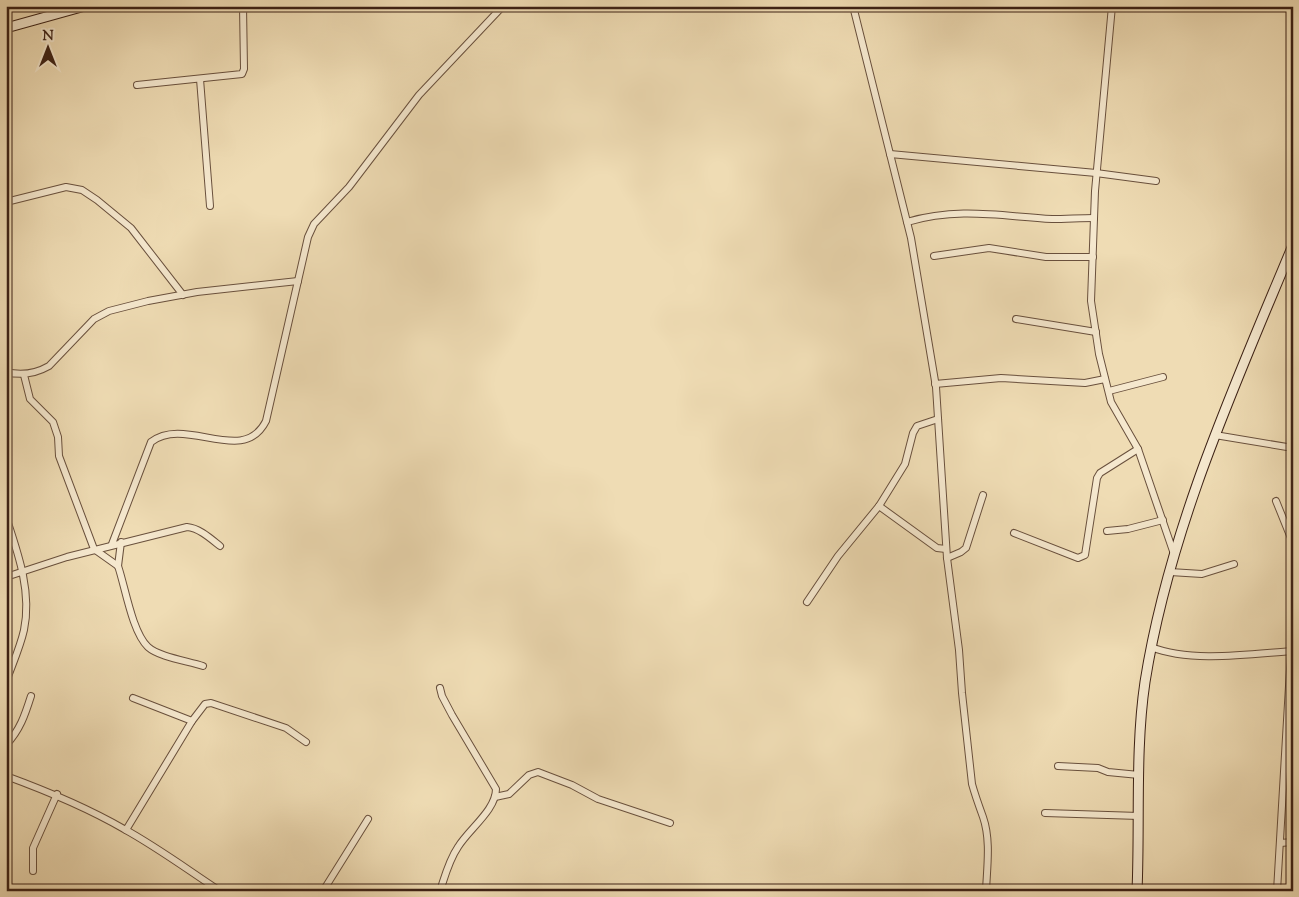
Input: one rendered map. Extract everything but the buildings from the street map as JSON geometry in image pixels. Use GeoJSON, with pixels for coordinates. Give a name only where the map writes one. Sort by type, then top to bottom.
{"type":"FeatureCollection","features":[{"type":"Feature","properties":{"kind":"street"},"geometry":{"type":"LineString","coordinates":[[6,28],[85,6]]}},
{"type":"Feature","properties":{"kind":"street"},"geometry":{"type":"LineString","coordinates":[[137,85],[242,74],[244,69],[243,6]]}},
{"type":"Feature","properties":{"kind":"street"},"geometry":{"type":"LineString","coordinates":[[112,544],[151,442],[156,438],[160,435],[179,433],[241,442],[262,430],[266,421],[308,237],[314,224],[348,186],[419,95],[503,6]]}},
{"type":"Feature","properties":{"kind":"street"},"geometry":{"type":"LineString","coordinates":[[853,6],[907,222],[935,384],[946,549],[959,650],[972,784],[986,831],[988,858],[986,891]]}},
{"type":"Feature","properties":{"kind":"street"},"geometry":{"type":"LineString","coordinates":[[1112,6],[1096,173],[1091,301],[1099,354],[1111,402],[1138,450],[1175,555]]}},
{"type":"Feature","properties":{"kind":"street"},"geometry":{"type":"LineString","coordinates":[[200,79],[210,206]]}},
{"type":"Feature","properties":{"kind":"street"},"geometry":{"type":"LineString","coordinates":[[890,154],[1096,173],[1156,181]]}},
{"type":"Feature","properties":{"kind":"street"},"geometry":{"type":"LineString","coordinates":[[6,202],[66,187],[82,190],[131,228],[183,295]]}},
{"type":"Feature","properties":{"kind":"street"},"geometry":{"type":"LineString","coordinates":[[907,222],[928,216],[968,213],[1053,219],[1094,218]]}},
{"type":"Feature","properties":{"kind":"street"},"geometry":{"type":"LineString","coordinates":[[1137,891],[1140,726],[1151,647],[1187,513],[1215,436],[1293,245]]}},
{"type":"Feature","properties":{"kind":"street"},"geometry":{"type":"LineString","coordinates":[[934,256],[989,248],[1046,257],[1092,258]]}},
{"type":"Feature","properties":{"kind":"street"},"geometry":{"type":"LineString","coordinates":[[6,372],[24,375],[40,371],[49,366],[94,319],[109,311],[148,300],[298,281]]}},
{"type":"Feature","properties":{"kind":"street"},"geometry":{"type":"LineString","coordinates":[[1016,318],[1096,332]]}},
{"type":"Feature","properties":{"kind":"street"},"geometry":{"type":"LineString","coordinates":[[24,375],[30,399],[53,422],[58,437],[59,456],[94,549],[118,566]]}},
{"type":"Feature","properties":{"kind":"street"},"geometry":{"type":"LineString","coordinates":[[1108,391],[1163,377]]}},
{"type":"Feature","properties":{"kind":"street"},"geometry":{"type":"LineString","coordinates":[[935,384],[1001,378],[1085,384],[1105,379]]}},
{"type":"Feature","properties":{"kind":"street"},"geometry":{"type":"LineString","coordinates":[[808,602],[838,556],[879,506],[905,464],[913,433],[917,426],[938,419]]}},
{"type":"Feature","properties":{"kind":"street"},"geometry":{"type":"LineString","coordinates":[[1215,436],[1293,448]]}},
{"type":"Feature","properties":{"kind":"street"},"geometry":{"type":"LineString","coordinates":[[1014,533],[1082,558],[1085,555],[1097,478],[1100,473],[1138,450]]}},
{"type":"Feature","properties":{"kind":"street"},"geometry":{"type":"LineString","coordinates":[[947,558],[966,548],[984,495]]}},
{"type":"Feature","properties":{"kind":"street"},"geometry":{"type":"LineString","coordinates":[[1276,501],[1293,543]]}},
{"type":"Feature","properties":{"kind":"street"},"geometry":{"type":"LineString","coordinates":[[879,506],[937,548],[946,549]]}},
{"type":"Feature","properties":{"kind":"street"},"geometry":{"type":"LineString","coordinates":[[6,517],[22,572],[26,594],[24,630],[6,682]]}},
{"type":"Feature","properties":{"kind":"street"},"geometry":{"type":"LineString","coordinates":[[1107,531],[1128,529],[1163,520]]}},
{"type":"Feature","properties":{"kind":"street"},"geometry":{"type":"LineString","coordinates":[[6,577],[94,549],[186,527],[193,527],[220,546]]}},
{"type":"Feature","properties":{"kind":"street"},"geometry":{"type":"LineString","coordinates":[[121,542],[118,566],[131,616],[148,647],[157,652],[203,666]]}},
{"type":"Feature","properties":{"kind":"street"},"geometry":{"type":"LineString","coordinates":[[1170,572],[1202,574],[1234,564]]}},
{"type":"Feature","properties":{"kind":"street"},"geometry":{"type":"LineString","coordinates":[[1151,647],[1164,652],[1187,656],[1292,651],[1277,891]]}},
{"type":"Feature","properties":{"kind":"street"},"geometry":{"type":"LineString","coordinates":[[440,688],[452,716],[496,789],[492,804],[456,848],[440,891]]}},
{"type":"Feature","properties":{"kind":"street"},"geometry":{"type":"LineString","coordinates":[[6,745],[20,728],[31,696]]}},
{"type":"Feature","properties":{"kind":"street"},"geometry":{"type":"LineString","coordinates":[[134,698],[192,721]]}},
{"type":"Feature","properties":{"kind":"street"},"geometry":{"type":"LineString","coordinates":[[126,830],[192,721],[205,704],[211,703],[286,728],[306,742]]}},
{"type":"Feature","properties":{"kind":"street"},"geometry":{"type":"LineString","coordinates":[[1058,766],[1098,768],[1108,772],[1140,774]]}},
{"type":"Feature","properties":{"kind":"street"},"geometry":{"type":"LineString","coordinates":[[495,797],[509,794],[529,775],[538,772],[572,785],[598,798],[670,822]]}},
{"type":"Feature","properties":{"kind":"street"},"geometry":{"type":"LineString","coordinates":[[6,776],[57,794],[126,830],[220,891]]}},
{"type":"Feature","properties":{"kind":"street"},"geometry":{"type":"LineString","coordinates":[[33,871],[33,848],[57,794]]}},
{"type":"Feature","properties":{"kind":"street"},"geometry":{"type":"LineString","coordinates":[[1045,813],[1139,816]]}},
{"type":"Feature","properties":{"kind":"street"},"geometry":{"type":"LineString","coordinates":[[323,891],[368,819]]}},
{"type":"Feature","properties":{"kind":"street"},"geometry":{"type":"LineString","coordinates":[[1280,843],[1293,842]]}}]}
